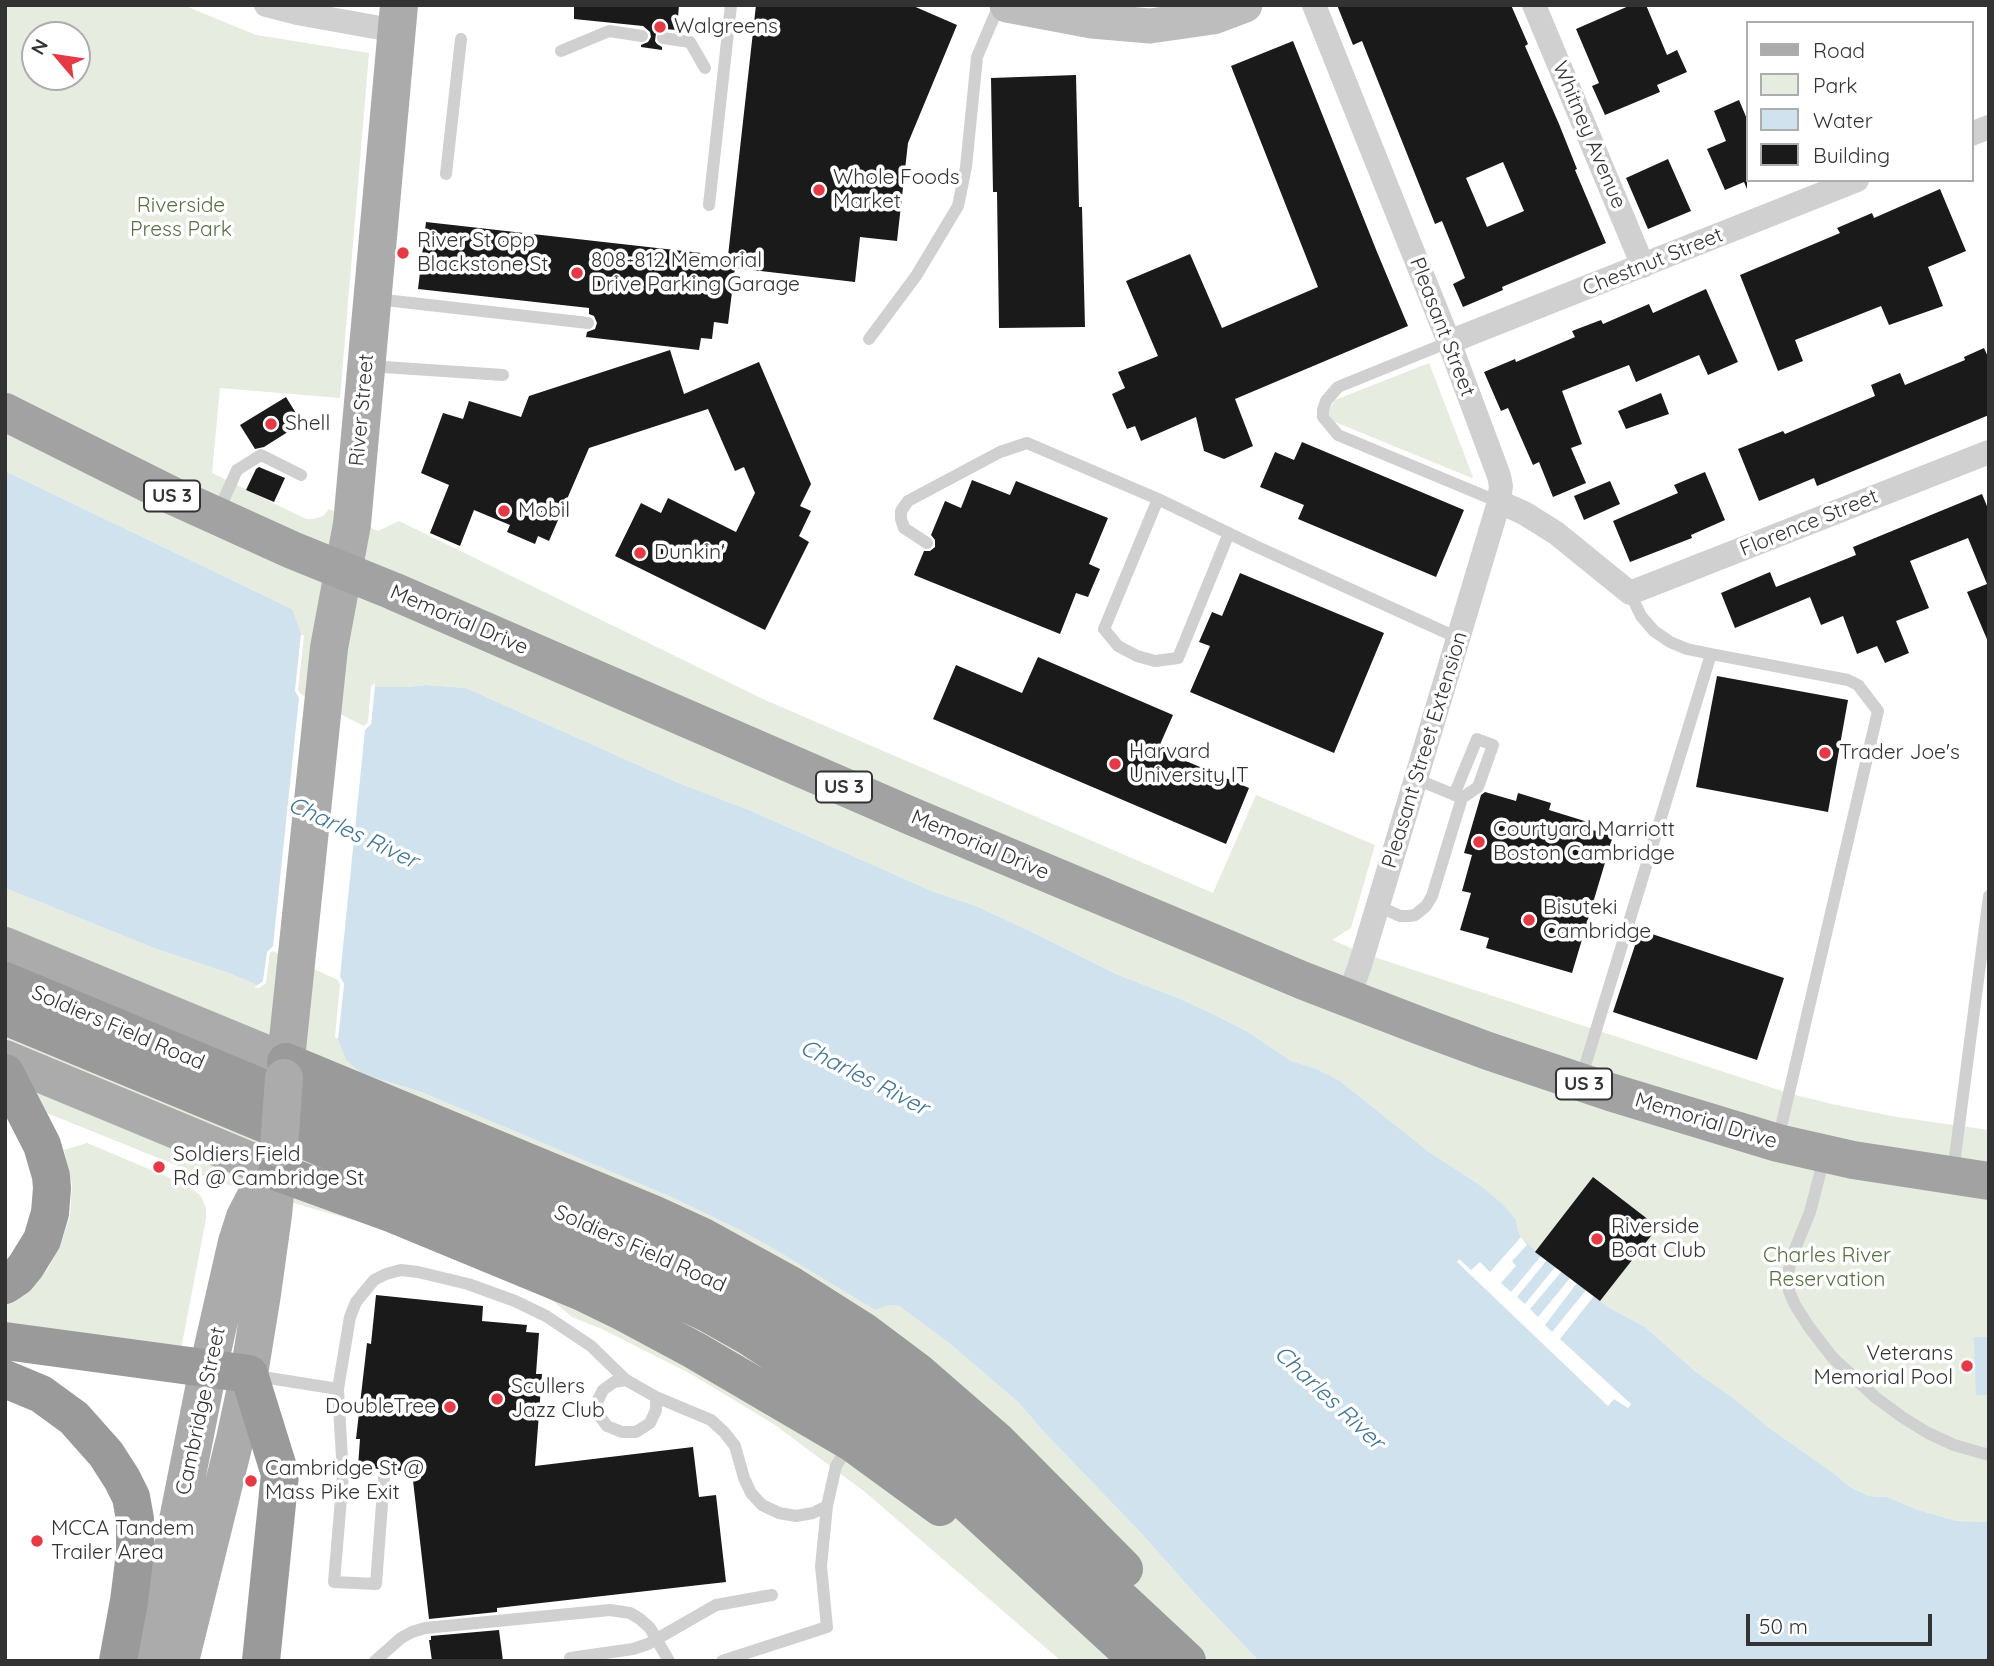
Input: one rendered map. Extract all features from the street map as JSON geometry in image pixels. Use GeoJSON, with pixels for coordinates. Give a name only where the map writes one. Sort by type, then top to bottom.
{"type":"FeatureCollection","features":[{"type":"Feature","properties":{"kind":"highway","name":"Memorial Drive"},"geometry":{"type":"LineString","coordinates":[[5,412],[216,516],[911,816],[1349,998],[1478,1048],[1690,1118],[1825,1154],[1971,1178]]}},
{"type":"Feature","properties":{"kind":"highway","name":"Soldiers Field Road"},"geometry":{"type":"LineString","coordinates":[[5,981],[621,1237],[772,1313],[857,1369],[929,1425],[1005,1491],[1187,1661]]}},
{"type":"Feature","properties":{"kind":"highway","name":"Soldiers Field Road"},"geometry":{"type":"LineString","coordinates":[[5,1016],[629,1275],[709,1314],[787,1360],[866,1414],[937,1474],[1139,1661]]}},
{"type":"Feature","properties":{"kind":"highway"},"geometry":{"type":"LineString","coordinates":[[285,1070],[676,1224],[792,1286],[863,1331],[919,1373],[996,1440],[1167,1614],[1203,1661]]}},
{"type":"Feature","properties":{"kind":"highway"},"geometry":{"type":"LineString","coordinates":[[5,1073],[42,1145],[52,1188],[50,1213],[42,1240],[26,1266],[5,1285]]}},
{"type":"Feature","properties":{"kind":"highway"},"geometry":{"type":"LineString","coordinates":[[278,1160],[393,1214],[604,1303],[694,1350],[851,1442],[980,1537],[1074,1600]]}},
{"type":"Feature","properties":{"kind":"highway"},"geometry":{"type":"LineString","coordinates":[[5,1341],[249,1374],[280,1474],[261,1661]]}},
{"type":"Feature","properties":{"kind":"highway"},"geometry":{"type":"LineString","coordinates":[[5,1379],[41,1394],[74,1418],[111,1461],[131,1497],[135,1518],[135,1553],[118,1661]]}},
{"type":"Feature","properties":{"kind":"main road"},"geometry":{"type":"LineString","coordinates":[[1007,5],[1092,21],[1150,26],[1213,17],[1245,5]]}},
{"type":"Feature","properties":{"kind":"main road","name":"River Street"},"geometry":{"type":"LineString","coordinates":[[311,813],[329,648],[352,524],[398,18]]}},
{"type":"Feature","properties":{"kind":"main road","name":"Cambridge Street"},"geometry":{"type":"LineString","coordinates":[[180,1661],[236,1439],[264,1282],[311,813]]}},
{"type":"Feature","properties":{"kind":"main road"},"geometry":{"type":"LineString","coordinates":[[5,946],[285,1070]]}},
{"type":"Feature","properties":{"kind":"main road"},"geometry":{"type":"LineString","coordinates":[[5,1059],[278,1160]]}},
{"type":"Feature","properties":{"kind":"main road","name":"Cambridge Street"},"geometry":{"type":"LineString","coordinates":[[150,1661],[208,1369],[237,1242],[244,1217],[278,1160]]}},
{"type":"Feature","properties":{"kind":"street"},"geometry":{"type":"LineString","coordinates":[[266,5],[297,13],[398,18]]}},
{"type":"Feature","properties":{"kind":"street","name":"Pleasant Street"},"geometry":{"type":"LineString","coordinates":[[1314,5],[1449,342],[1499,476],[1499,502]]}},
{"type":"Feature","properties":{"kind":"street","name":"Whitney Avenue"},"geometry":{"type":"LineString","coordinates":[[1534,5],[1643,266]]}},
{"type":"Feature","properties":{"kind":"street","name":"Chestnut Street"},"geometry":{"type":"LineString","coordinates":[[1449,342],[1852,182]]}},
{"type":"Feature","properties":{"kind":"street","name":"Florence Street"},"geometry":{"type":"LineString","coordinates":[[1630,593],[1988,453]]}},
{"type":"Feature","properties":{"kind":"street"},"geometry":{"type":"LineString","coordinates":[[1499,502],[1556,533],[1630,593]]}},
{"type":"Feature","properties":{"kind":"street","name":"Pleasant Street Extension"},"geometry":{"type":"LineString","coordinates":[[1349,998],[1499,502]]}},
{"type":"Feature","properties":{"kind":"lane"},"geometry":{"type":"LineString","coordinates":[[709,205],[731,5]]}},
{"type":"Feature","properties":{"kind":"lane"},"geometry":{"type":"LineString","coordinates":[[869,339],[916,276],[958,206],[966,167],[977,57],[999,5]]}},
{"type":"Feature","properties":{"kind":"lane"},"geometry":{"type":"LineString","coordinates":[[561,51],[610,31],[642,36]]}},
{"type":"Feature","properties":{"kind":"lane"},"geometry":{"type":"LineString","coordinates":[[663,38],[690,42],[705,68]]}},
{"type":"Feature","properties":{"kind":"lane"},"geometry":{"type":"LineString","coordinates":[[446,174],[461,39]]}},
{"type":"Feature","properties":{"kind":"lane"},"geometry":{"type":"LineString","coordinates":[[372,298],[588,323]]}},
{"type":"Feature","properties":{"kind":"lane"},"geometry":{"type":"LineString","coordinates":[[1449,342],[1338,387],[1326,401],[1323,417],[1338,435],[1499,502]]}},
{"type":"Feature","properties":{"kind":"lane"},"geometry":{"type":"LineString","coordinates":[[366,366],[503,375]]}},
{"type":"Feature","properties":{"kind":"lane"},"geometry":{"type":"LineString","coordinates":[[927,543],[904,528],[901,511],[908,501],[1000,452],[1027,443],[1158,499],[1458,638]]}},
{"type":"Feature","properties":{"kind":"lane"},"geometry":{"type":"LineString","coordinates":[[216,516],[237,470],[261,455],[301,475]]}},
{"type":"Feature","properties":{"kind":"lane"},"geometry":{"type":"LineString","coordinates":[[1158,499],[1104,629],[1118,646],[1136,656],[1156,661],[1178,658],[1229,533]]}},
{"type":"Feature","properties":{"kind":"lane"},"geometry":{"type":"LineString","coordinates":[[1630,593],[1642,616],[1654,631],[1679,646],[1848,680],[1858,685],[1878,711],[1778,1143]]}},
{"type":"Feature","properties":{"kind":"lane"},"geometry":{"type":"LineString","coordinates":[[1580,1083],[1711,654]]}},
{"type":"Feature","properties":{"kind":"lane"},"geometry":{"type":"LineString","coordinates":[[1378,906],[1400,916],[1410,916],[1426,906],[1432,896],[1458,796],[1477,739],[1493,745],[1478,787],[1458,796],[1416,779]]}},
{"type":"Feature","properties":{"kind":"lane"},"geometry":{"type":"LineString","coordinates":[[1971,1178],[1989,896]]}},
{"type":"Feature","properties":{"kind":"lane"},"geometry":{"type":"LineString","coordinates":[[1825,1154],[1810,1212],[1789,1267],[1789,1292],[1795,1305],[1833,1357],[1875,1397],[1902,1418],[1954,1445],[1989,1455]]}},
{"type":"Feature","properties":{"kind":"lane"},"geometry":{"type":"LineString","coordinates":[[384,1477],[376,1584],[334,1581],[343,1475],[338,1389],[348,1325],[355,1302],[374,1280],[401,1270],[468,1284],[526,1306],[591,1346],[626,1380],[656,1397],[711,1420],[735,1446],[744,1478],[751,1493],[762,1505],[779,1513],[796,1516],[813,1513],[827,1506]]}},
{"type":"Feature","properties":{"kind":"lane"},"geometry":{"type":"LineString","coordinates":[[249,1374],[338,1389]]}},
{"type":"Feature","properties":{"kind":"lane"},"geometry":{"type":"LineString","coordinates":[[626,1380],[614,1382],[603,1390],[597,1402],[599,1415],[607,1426],[622,1433],[636,1432],[643,1428],[650,1423],[656,1410],[656,1397]]}},
{"type":"Feature","properties":{"kind":"lane"},"geometry":{"type":"LineString","coordinates":[[722,1661],[827,1627],[821,1566],[827,1506],[836,1466],[851,1442]]}},
{"type":"Feature","properties":{"kind":"lane"},"geometry":{"type":"LineString","coordinates":[[570,1658],[627,1651],[657,1639],[716,1605],[772,1595]]}},
{"type":"Feature","properties":{"kind":"lane"},"geometry":{"type":"LineString","coordinates":[[375,1661],[401,1638],[425,1628],[595,1610],[630,1613],[650,1628],[669,1661]]}},
{"type":"Feature","properties":{"kind":"green space","name":"Charles River Reservation"},"geometry":{"type":"Polygon","coordinates":[[[5,5],[183,5],[256,35],[369,53],[340,398],[220,388],[212,473],[306,519],[323,516],[329,509],[378,531],[399,521],[765,700],[1213,893],[1256,795],[1375,845],[1351,928],[1332,940],[1368,955],[1791,1094],[1897,1117],[1989,1130],[1989,1522],[1957,1521],[1918,1510],[1887,1497],[1869,1496],[1850,1487],[1696,1372],[1645,1327],[1608,1307],[1541,1256],[1521,1237],[1516,1219],[1480,1185],[1429,1152],[1340,1081],[1317,1069],[1291,1061],[1248,1032],[1213,1014],[1116,974],[976,906],[934,892],[749,810],[676,782],[466,688],[426,685],[375,687],[371,724],[365,730],[299,698],[295,691],[292,609],[5,471],[5,5]]]}},
{"type":"Feature","properties":{"kind":"green space"},"geometry":{"type":"Polygon","coordinates":[[[1429,363],[1472,478],[1335,422],[1329,414],[1335,400],[1429,363]]]}},
{"type":"Feature","properties":{"kind":"green space"},"geometry":{"type":"Polygon","coordinates":[[[5,888],[159,950],[257,985],[267,952],[273,947],[340,977],[363,1074],[421,1092],[669,1196],[740,1230],[875,1310],[889,1305],[899,1306],[949,1343],[1019,1403],[1259,1661],[1061,1661],[865,1492],[775,1425],[691,1374],[602,1329],[572,1317],[540,1294],[375,1226],[215,1181],[5,1096],[5,888]]]}},
{"type":"Feature","properties":{"kind":"green space"},"geometry":{"type":"Polygon","coordinates":[[[87,1143],[187,1185],[201,1196],[206,1208],[206,1219],[181,1349],[5,1325],[5,1305],[29,1291],[47,1270],[60,1246],[70,1216],[72,1184],[64,1150],[87,1143]]]}},
{"type":"Feature","properties":{"kind":"water","name":"Charles River"},"geometry":{"type":"Polygon","coordinates":[[[5,471],[292,609],[301,634],[295,690],[299,698],[365,730],[371,723],[375,687],[426,685],[466,688],[676,782],[749,810],[934,892],[976,906],[1116,974],[1213,1014],[1248,1032],[1291,1061],[1317,1069],[1340,1081],[1429,1152],[1480,1185],[1501,1203],[1516,1219],[1521,1237],[1541,1256],[1608,1307],[1645,1327],[1696,1372],[1850,1487],[1869,1496],[1887,1497],[1918,1510],[1957,1521],[1989,1522],[1989,1661],[1259,1661],[1019,1403],[949,1343],[899,1306],[889,1305],[875,1310],[740,1230],[669,1196],[421,1092],[363,1074],[346,1060],[338,1039],[344,984],[340,977],[273,947],[267,952],[263,981],[257,985],[159,950],[5,888],[5,471]]]}},
{"type":"Feature","properties":{"kind":"water"},"geometry":{"type":"Polygon","coordinates":[[[1974,1337],[1989,1337],[1989,1395],[1976,1395],[1974,1337]]]}},
{"type":"Feature","properties":{"kind":"pier"},"geometry":{"type":"Polygon","coordinates":[[[301,634],[304,636],[298,690],[302,695],[364,726],[368,722],[371,686],[375,683],[371,724],[365,730],[340,977],[344,984],[338,1039],[335,1037],[340,984],[338,980],[273,951],[270,953],[266,983],[254,988],[263,981],[267,952],[273,946],[299,698],[295,691],[301,634]]]}},
{"type":"Feature","properties":{"kind":"pier"},"geometry":{"type":"Polygon","coordinates":[[[1521,1237],[1527,1245],[1512,1261],[1516,1266],[1501,1283],[1511,1292],[1541,1256],[1547,1260],[1517,1297],[1525,1304],[1555,1267],[1562,1271],[1530,1309],[1538,1317],[1570,1278],[1577,1283],[1545,1325],[1552,1332],[1586,1290],[1594,1296],[1560,1339],[1631,1404],[1628,1408],[1614,1399],[1608,1406],[1457,1262],[1459,1259],[1471,1270],[1480,1262],[1490,1272],[1521,1237]]]}},
{"type":"Feature","properties":{"kind":"building","name":"Walgreens"},"geometry":{"type":"Polygon","coordinates":[[[574,5],[679,5],[677,30],[664,29],[656,33],[655,41],[662,50],[641,47],[651,37],[650,32],[643,26],[574,19],[574,5]]]}},
{"type":"Feature","properties":{"kind":"building","name":"Whole Foods Market"},"geometry":{"type":"Polygon","coordinates":[[[756,5],[911,5],[957,25],[908,143],[897,241],[860,237],[855,282],[735,268],[728,324],[714,322],[712,339],[701,338],[699,350],[586,337],[587,332],[595,329],[597,323],[594,316],[589,314],[589,308],[418,289],[426,222],[728,256],[756,5]]]}},
{"type":"Feature","properties":{"kind":"building"},"geometry":{"type":"Polygon","coordinates":[[[1337,5],[1511,5],[1528,44],[1525,46],[1606,243],[1502,287],[1503,290],[1463,307],[1453,284],[1465,278],[1442,221],[1435,224],[1362,41],[1353,45],[1337,5]],[[1503,162],[1466,178],[1487,227],[1524,211],[1503,162]]]}},
{"type":"Feature","properties":{"kind":"building"},"geometry":{"type":"Polygon","coordinates":[[[1631,5],[1646,5],[1667,55],[1677,50],[1687,72],[1657,85],[1660,92],[1605,115],[1592,86],[1599,83],[1576,29],[1631,5]]]}},
{"type":"Feature","properties":{"kind":"building"},"geometry":{"type":"Polygon","coordinates":[[[1293,41],[1408,326],[1235,399],[1253,446],[1224,459],[1204,451],[1196,417],[1141,441],[1135,426],[1127,429],[1112,394],[1125,388],[1118,372],[1158,356],[1126,281],[1190,254],[1222,328],[1318,287],[1231,66],[1293,41]]]}},
{"type":"Feature","properties":{"kind":"building"},"geometry":{"type":"Polygon","coordinates":[[[1076,75],[1085,327],[999,328],[997,192],[993,192],[991,78],[1076,75]]]}},
{"type":"Feature","properties":{"kind":"building"},"geometry":{"type":"Polygon","coordinates":[[[1739,100],[1745,114],[1747,189],[1744,182],[1725,190],[1707,149],[1726,141],[1714,111],[1739,100]]]}},
{"type":"Feature","properties":{"kind":"building"},"geometry":{"type":"Polygon","coordinates":[[[1668,159],[1691,211],[1648,229],[1626,178],[1668,159]]]}},
{"type":"Feature","properties":{"kind":"building"},"geometry":{"type":"Polygon","coordinates":[[[1940,189],[1966,251],[1928,267],[1943,306],[1889,325],[1881,306],[1795,340],[1803,361],[1778,371],[1740,275],[1840,233],[1837,228],[1872,213],[1874,218],[1940,189]]]}},
{"type":"Feature","properties":{"kind":"building"},"geometry":{"type":"Polygon","coordinates":[[[1706,289],[1738,362],[1708,375],[1699,355],[1636,382],[1629,365],[1562,391],[1582,444],[1571,448],[1586,483],[1553,497],[1539,462],[1533,465],[1508,408],[1501,411],[1484,372],[1515,359],[1516,362],[1575,337],[1572,331],[1601,320],[1603,324],[1649,304],[1653,313],[1706,289]]]}},
{"type":"Feature","properties":{"kind":"building"},"geometry":{"type":"Polygon","coordinates":[[[1984,348],[1989,359],[1989,415],[1817,486],[1814,478],[1759,501],[1738,449],[1783,431],[1785,434],[1875,396],[1871,385],[1900,373],[1905,385],[1965,360],[1964,357],[1984,348]]]}},
{"type":"Feature","properties":{"kind":"building"},"geometry":{"type":"Polygon","coordinates":[[[670,350],[684,394],[759,362],[811,484],[800,506],[811,511],[799,536],[809,542],[765,630],[615,556],[641,503],[661,513],[668,498],[736,532],[755,493],[744,467],[735,471],[708,409],[589,448],[549,541],[538,536],[535,544],[507,532],[510,525],[474,510],[460,546],[430,533],[449,485],[421,473],[443,413],[463,419],[469,401],[521,417],[529,396],[670,350]]]}},
{"type":"Feature","properties":{"kind":"building"},"geometry":{"type":"Polygon","coordinates":[[[1661,393],[1669,414],[1626,429],[1618,411],[1661,393]]]}},
{"type":"Feature","properties":{"kind":"building","name":"Shell"},"geometry":{"type":"Polygon","coordinates":[[[286,397],[302,423],[264,447],[255,449],[240,425],[286,397]]]}},
{"type":"Feature","properties":{"kind":"building"},"geometry":{"type":"Polygon","coordinates":[[[1302,442],[1464,510],[1436,577],[1298,519],[1304,505],[1260,487],[1275,452],[1294,460],[1302,442]]]}},
{"type":"Feature","properties":{"kind":"building"},"geometry":{"type":"Polygon","coordinates":[[[259,467],[285,478],[274,502],[246,490],[259,467]]]}},
{"type":"Feature","properties":{"kind":"building"},"geometry":{"type":"Polygon","coordinates":[[[1705,472],[1725,520],[1691,535],[1692,538],[1630,562],[1613,521],[1678,493],[1674,485],[1705,472]]]}},
{"type":"Feature","properties":{"kind":"building"},"geometry":{"type":"Polygon","coordinates":[[[972,480],[1010,495],[1016,481],[1108,518],[1089,564],[1100,569],[1088,597],[1076,593],[1060,634],[914,575],[924,551],[935,547],[935,540],[931,535],[945,501],[961,508],[972,480]]]}},
{"type":"Feature","properties":{"kind":"building"},"geometry":{"type":"Polygon","coordinates":[[[1610,481],[1620,504],[1584,520],[1574,496],[1610,481]]]}},
{"type":"Feature","properties":{"kind":"building"},"geometry":{"type":"Polygon","coordinates":[[[1982,494],[1989,511],[1989,644],[1967,592],[1987,584],[1968,538],[1910,561],[1929,608],[1896,621],[1909,653],[1885,663],[1877,646],[1857,654],[1843,616],[1821,625],[1810,597],[1735,628],[1721,593],[1770,572],[1776,587],[1856,555],[1853,547],[1982,494]]]}},
{"type":"Feature","properties":{"kind":"building"},"geometry":{"type":"Polygon","coordinates":[[[1240,573],[1384,633],[1334,753],[1190,692],[1210,646],[1199,642],[1212,612],[1222,616],[1240,573]]]}},
{"type":"Feature","properties":{"kind":"building","name":"Harvard University IT"},"geometry":{"type":"Polygon","coordinates":[[[1038,657],[1173,715],[1158,749],[1249,788],[1226,844],[933,719],[956,665],[1022,693],[1038,657]]]}},
{"type":"Feature","properties":{"kind":"building"},"geometry":{"type":"Polygon","coordinates":[[[1717,676],[1848,700],[1828,812],[1696,787],[1717,676]]]}},
{"type":"Feature","properties":{"kind":"building"},"geometry":{"type":"Polygon","coordinates":[[[1485,792],[1516,801],[1518,793],[1551,803],[1549,810],[1591,823],[1589,829],[1613,836],[1572,973],[1486,948],[1489,938],[1460,930],[1471,893],[1462,891],[1472,855],[1464,853],[1481,795],[1485,792]]]}},
{"type":"Feature","properties":{"kind":"building"},"geometry":{"type":"Polygon","coordinates":[[[1640,930],[1784,978],[1757,1060],[1613,1012],[1640,930]]]}},
{"type":"Feature","properties":{"kind":"building","name":"Riverside Boat Club"},"geometry":{"type":"Polygon","coordinates":[[[1593,1177],[1658,1227],[1600,1301],[1535,1252],[1593,1177]]]}},
{"type":"Feature","properties":{"kind":"building"},"geometry":{"type":"Polygon","coordinates":[[[376,1295],[483,1306],[482,1321],[527,1325],[526,1332],[539,1333],[536,1374],[542,1374],[535,1466],[693,1447],[699,1497],[716,1495],[726,1582],[497,1608],[497,1612],[429,1619],[412,1472],[358,1467],[360,1439],[356,1439],[367,1343],[371,1344],[376,1295]]]}},
{"type":"Feature","properties":{"kind":"building"},"geometry":{"type":"Polygon","coordinates":[[[499,1630],[503,1661],[432,1661],[429,1640],[431,1636],[499,1630]]]}},
{"type":"Feature","properties":{"kind":"place","name":"Walgreens"},"geometry":{"type":"Point","coordinates":[660,27]}},
{"type":"Feature","properties":{"kind":"place","name":"Whole Foods Market"},"geometry":{"type":"Point","coordinates":[819,190]}},
{"type":"Feature","properties":{"kind":"place","name":"River St opp Blackstone St"},"geometry":{"type":"Point","coordinates":[403,253]}},
{"type":"Feature","properties":{"kind":"place","name":"808-812 Memorial Drive Parking Garage"},"geometry":{"type":"Point","coordinates":[577,273]}},
{"type":"Feature","properties":{"kind":"place","name":"Shell"},"geometry":{"type":"Point","coordinates":[271,424]}},
{"type":"Feature","properties":{"kind":"place","name":"Mobil"},"geometry":{"type":"Point","coordinates":[504,511]}},
{"type":"Feature","properties":{"kind":"place","name":"Dunkin'"},"geometry":{"type":"Point","coordinates":[640,553]}},
{"type":"Feature","properties":{"kind":"place","name":"Trader Joe's"},"geometry":{"type":"Point","coordinates":[1825,753]}},
{"type":"Feature","properties":{"kind":"place","name":"Harvard University IT"},"geometry":{"type":"Point","coordinates":[1115,764]}},
{"type":"Feature","properties":{"kind":"place","name":"Courtyard Marriott Boston Cambridge"},"geometry":{"type":"Point","coordinates":[1479,842]}},
{"type":"Feature","properties":{"kind":"place","name":"Bisuteki Cambridge"},"geometry":{"type":"Point","coordinates":[1529,920]}},
{"type":"Feature","properties":{"kind":"place","name":"Soldiers Field Rd @ Cambridge St"},"geometry":{"type":"Point","coordinates":[159,1167]}},
{"type":"Feature","properties":{"kind":"place","name":"Riverside Boat Club"},"geometry":{"type":"Point","coordinates":[1597,1239]}},
{"type":"Feature","properties":{"kind":"place","name":"Veterans Memorial Pool"},"geometry":{"type":"Point","coordinates":[1967,1366]}},
{"type":"Feature","properties":{"kind":"place","name":"Scullers Jazz Club"},"geometry":{"type":"Point","coordinates":[497,1399]}},
{"type":"Feature","properties":{"kind":"place","name":"DoubleTree"},"geometry":{"type":"Point","coordinates":[450,1407]}},
{"type":"Feature","properties":{"kind":"place","name":"Cambridge St @ Mass Pike Exit"},"geometry":{"type":"Point","coordinates":[251,1481]}},
{"type":"Feature","properties":{"kind":"place","name":"MCCA Tandem Trailer Area"},"geometry":{"type":"Point","coordinates":[37,1541]}},
{"type":"Feature","properties":{"kind":"park label","name":"Riverside Press Park"},"geometry":{"type":"Point","coordinates":[181,218]}}]}
